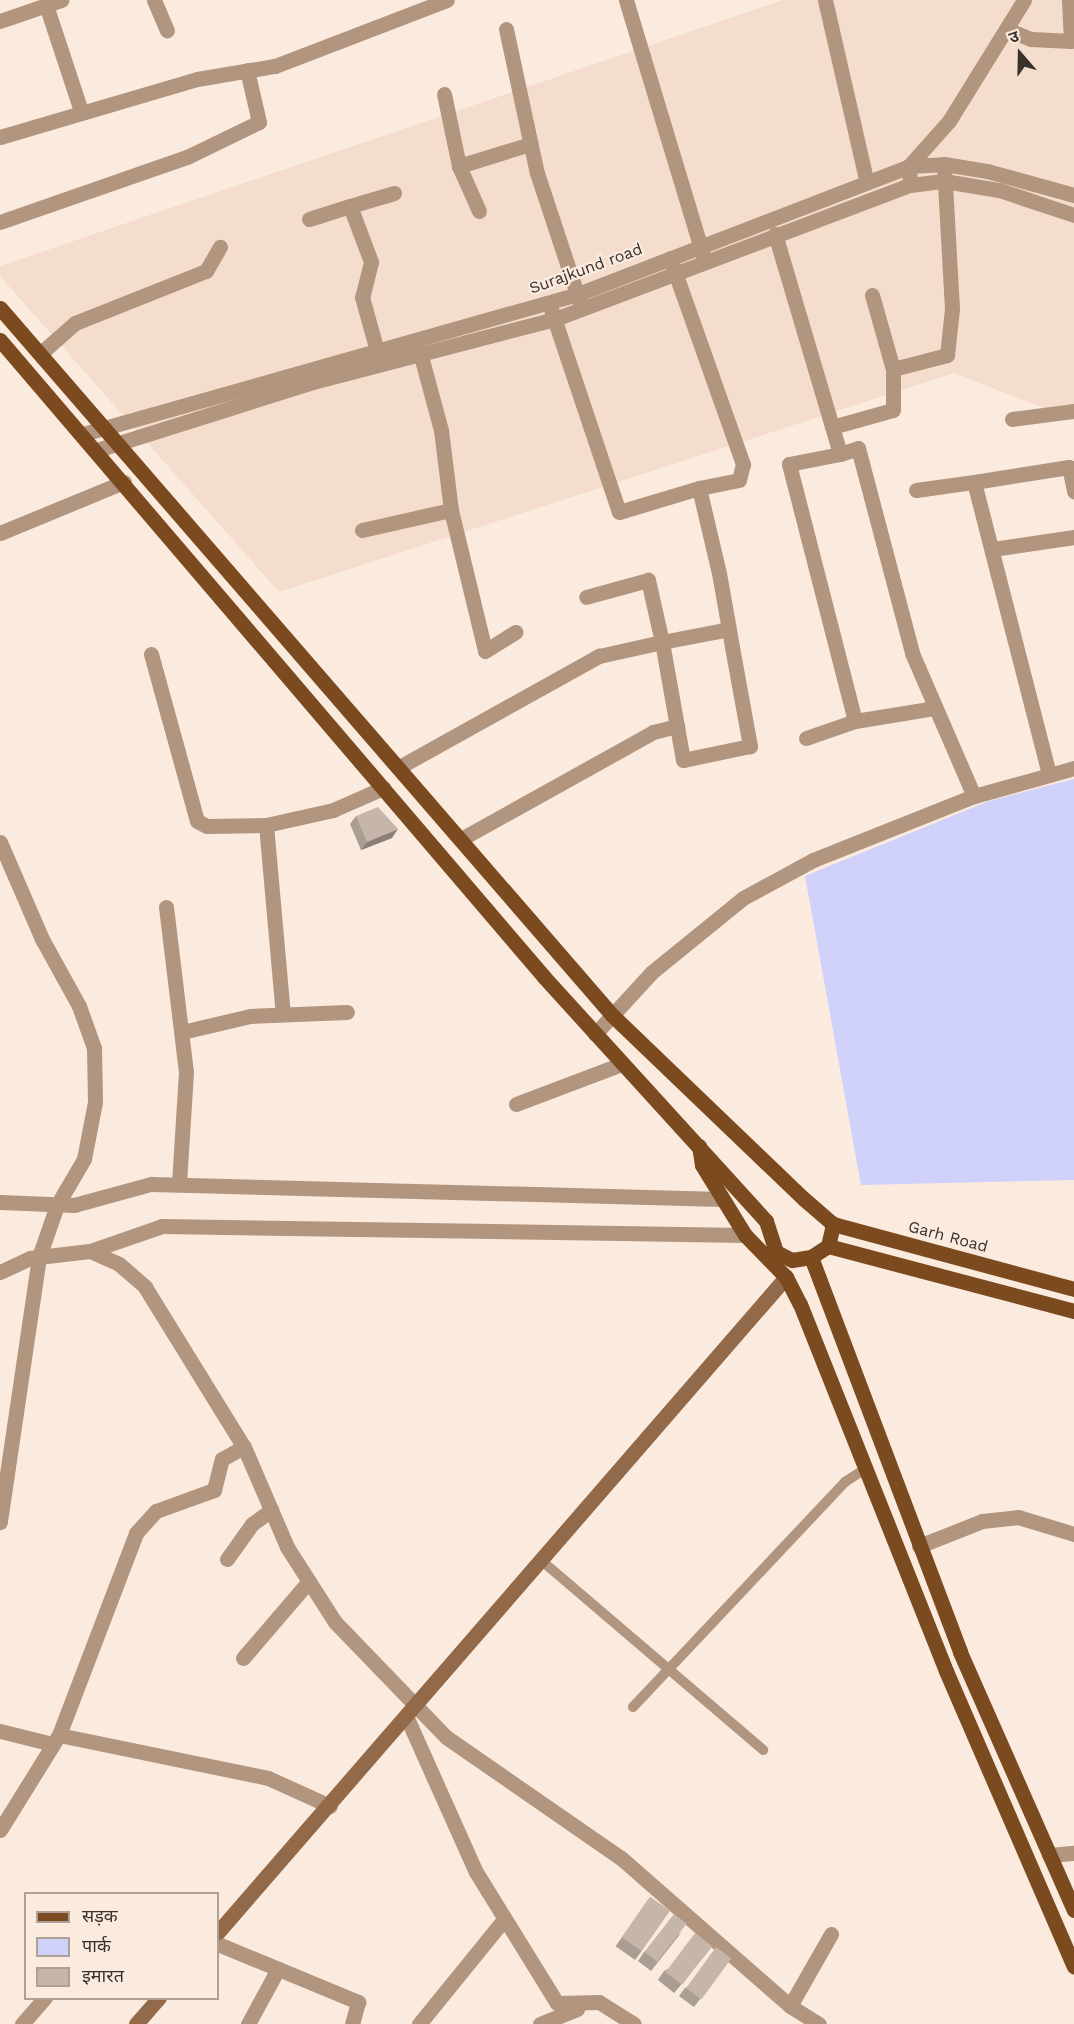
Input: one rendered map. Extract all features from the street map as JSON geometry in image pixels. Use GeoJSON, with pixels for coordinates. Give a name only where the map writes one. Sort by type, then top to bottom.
{"type":"FeatureCollection","features":[{"type":"Feature","properties":{"kind":"main road"},"geometry":{"type":"LineString","coordinates":[[0,309],[404,770],[612,1015],[820,1208],[833,1224],[828,1246],[811,1257],[792,1260],[776,1252],[766,1221],[699,1145],[595,1034],[83,434],[0,340]]}},
{"type":"Feature","properties":{"kind":"main road"},"geometry":{"type":"LineString","coordinates":[[384,789],[404,770]]}},
{"type":"Feature","properties":{"kind":"main road"},"geometry":{"type":"LineString","coordinates":[[699,1145],[702,1165],[745,1235],[786,1277],[946,1671],[1074,1967]]}},
{"type":"Feature","properties":{"kind":"main road","name":"Garh Road"},"geometry":{"type":"LineString","coordinates":[[833,1224],[1074,1289]]}},
{"type":"Feature","properties":{"kind":"main road"},"geometry":{"type":"LineString","coordinates":[[828,1246],[1074,1311]]}},
{"type":"Feature","properties":{"kind":"main road"},"geometry":{"type":"LineString","coordinates":[[811,1257],[964,1661],[1074,1910]]}},
{"type":"Feature","properties":{"kind":"main road"},"geometry":{"type":"LineString","coordinates":[[219,1931],[412,1713],[786,1277]]}},
{"type":"Feature","properties":{"kind":"main road"},"geometry":{"type":"LineString","coordinates":[[946,1671],[964,1661]]}},
{"type":"Feature","properties":{"kind":"main road"},"geometry":{"type":"LineString","coordinates":[[1029,1863],[1049,1855]]}},
{"type":"Feature","properties":{"kind":"main road"},"geometry":{"type":"LineString","coordinates":[[136,2024],[157,2000]]}},
{"type":"Feature","properties":{"kind":"street"},"geometry":{"type":"LineString","coordinates":[[154,0],[167,30]]}},
{"type":"Feature","properties":{"kind":"street"},"geometry":{"type":"LineString","coordinates":[[0,137],[81,111],[247,70],[275,66],[447,0]]}},
{"type":"Feature","properties":{"kind":"street"},"geometry":{"type":"LineString","coordinates":[[626,0],[705,262]]}},
{"type":"Feature","properties":{"kind":"street"},"geometry":{"type":"LineString","coordinates":[[825,0],[866,179],[872,196]]}},
{"type":"Feature","properties":{"kind":"street"},"geometry":{"type":"LineString","coordinates":[[910,184],[909,166],[949,121],[1024,0]]}},
{"type":"Feature","properties":{"kind":"street"},"geometry":{"type":"LineString","coordinates":[[1006,29],[1031,39],[1071,41],[1069,0]]}},
{"type":"Feature","properties":{"kind":"street"},"geometry":{"type":"LineString","coordinates":[[0,21],[54,3],[81,111]]}},
{"type":"Feature","properties":{"kind":"street"},"geometry":{"type":"LineString","coordinates":[[506,29],[530,144],[582,309]]}},
{"type":"Feature","properties":{"kind":"street"},"geometry":{"type":"LineString","coordinates":[[0,222],[188,157],[259,122],[247,70]]}},
{"type":"Feature","properties":{"kind":"street"},"geometry":{"type":"LineString","coordinates":[[444,94],[459,166],[479,211]]}},
{"type":"Feature","properties":{"kind":"street"},"geometry":{"type":"LineString","coordinates":[[459,166],[530,144]]}},
{"type":"Feature","properties":{"kind":"street"},"geometry":{"type":"LineString","coordinates":[[893,369],[948,355],[952,309],[944,164]]}},
{"type":"Feature","properties":{"kind":"street","name":"Surajkund road"},"geometry":{"type":"LineString","coordinates":[[83,434],[103,425],[309,366],[418,340],[578,294],[866,179],[909,166],[944,164],[1074,195]]}},
{"type":"Feature","properties":{"kind":"street"},"geometry":{"type":"LineString","coordinates":[[96,450],[117,441],[314,382],[421,356],[555,319],[676,274],[872,196],[910,184],[944,181],[999,190],[1074,215]]}},
{"type":"Feature","properties":{"kind":"street"},"geometry":{"type":"LineString","coordinates":[[309,219],[394,193]]}},
{"type":"Feature","properties":{"kind":"street"},"geometry":{"type":"LineString","coordinates":[[350,206],[371,262],[362,297],[381,365]]}},
{"type":"Feature","properties":{"kind":"street"},"geometry":{"type":"LineString","coordinates":[[775,234],[840,454]]}},
{"type":"Feature","properties":{"kind":"street"},"geometry":{"type":"LineString","coordinates":[[40,353],[75,323],[206,271],[220,247]]}},
{"type":"Feature","properties":{"kind":"street"},"geometry":{"type":"LineString","coordinates":[[549,303],[619,512],[699,488],[739,480],[743,464],[670,258]]}},
{"type":"Feature","properties":{"kind":"street"},"geometry":{"type":"LineString","coordinates":[[832,427],[893,410],[893,369],[872,295]]}},
{"type":"Feature","properties":{"kind":"street"},"geometry":{"type":"LineString","coordinates":[[418,340],[441,430],[452,510],[484,651],[515,632]]}},
{"type":"Feature","properties":{"kind":"street"},"geometry":{"type":"LineString","coordinates":[[309,366],[314,382]]}},
{"type":"Feature","properties":{"kind":"street"},"geometry":{"type":"LineString","coordinates":[[1012,419],[1074,411]]}},
{"type":"Feature","properties":{"kind":"street"},"geometry":{"type":"LineString","coordinates":[[855,721],[789,464],[858,448],[912,652],[934,708],[974,796]]}},
{"type":"Feature","properties":{"kind":"street"},"geometry":{"type":"LineString","coordinates":[[916,490],[1069,467],[1074,491]]}},
{"type":"Feature","properties":{"kind":"street"},"geometry":{"type":"LineString","coordinates":[[0,533],[124,482]]}},
{"type":"Feature","properties":{"kind":"street"},"geometry":{"type":"LineString","coordinates":[[974,482],[1049,775]]}},
{"type":"Feature","properties":{"kind":"street"},"geometry":{"type":"LineString","coordinates":[[586,597],[648,580],[662,642],[683,760],[750,746],[729,629],[699,488]]}},
{"type":"Feature","properties":{"kind":"street"},"geometry":{"type":"LineString","coordinates":[[362,530],[452,510]]}},
{"type":"Feature","properties":{"kind":"street"},"geometry":{"type":"LineString","coordinates":[[993,549],[1074,537]]}},
{"type":"Feature","properties":{"kind":"street"},"geometry":{"type":"LineString","coordinates":[[404,770],[599,656],[729,629]]}},
{"type":"Feature","properties":{"kind":"street"},"geometry":{"type":"LineString","coordinates":[[152,654],[197,821],[207,826],[266,825],[333,810],[384,789]]}},
{"type":"Feature","properties":{"kind":"street"},"geometry":{"type":"LineString","coordinates":[[806,738],[855,721],[934,708]]}},
{"type":"Feature","properties":{"kind":"street"},"geometry":{"type":"LineString","coordinates":[[461,838],[653,732],[677,726]]}},
{"type":"Feature","properties":{"kind":"street"},"geometry":{"type":"LineString","coordinates":[[595,1034],[652,972],[743,898],[813,860],[974,796],[1074,768]]}},
{"type":"Feature","properties":{"kind":"street"},"geometry":{"type":"LineString","coordinates":[[266,825],[283,1014]]}},
{"type":"Feature","properties":{"kind":"street"},"geometry":{"type":"LineString","coordinates":[[0,842],[42,939],[79,1006],[94,1048],[94,1102],[84,1159],[57,1204],[39,1257],[0,1522]]}},
{"type":"Feature","properties":{"kind":"street"},"geometry":{"type":"LineString","coordinates":[[166,907],[186,1072],[180,1184]]}},
{"type":"Feature","properties":{"kind":"street"},"geometry":{"type":"LineString","coordinates":[[182,1032],[283,1014],[347,1012]]}},
{"type":"Feature","properties":{"kind":"street"},"geometry":{"type":"LineString","coordinates":[[516,1104],[622,1064]]}},
{"type":"Feature","properties":{"kind":"street"},"geometry":{"type":"LineString","coordinates":[[0,1202],[74,1205],[151,1184],[722,1199]]}},
{"type":"Feature","properties":{"kind":"street"},"geometry":{"type":"LineString","coordinates":[[0,1272],[39,1257],[90,1251],[162,1226],[745,1235]]}},
{"type":"Feature","properties":{"kind":"street"},"geometry":{"type":"LineString","coordinates":[[90,1251],[119,1264],[145,1287],[244,1447],[271,1510],[309,1581],[336,1622],[412,1713],[621,1858],[790,2006],[819,2024]]}},
{"type":"Feature","properties":{"kind":"street"},"geometry":{"type":"LineString","coordinates":[[0,1830],[56,1739],[136,1533],[156,1511],[214,1490],[222,1459],[244,1447]]}},
{"type":"Feature","properties":{"kind":"street"},"geometry":{"type":"LineString","coordinates":[[227,1559],[252,1524],[271,1510]]}},
{"type":"Feature","properties":{"kind":"street"},"geometry":{"type":"LineString","coordinates":[[919,1546],[982,1521],[1018,1517],[1074,1534]]}},
{"type":"Feature","properties":{"kind":"street"},"geometry":{"type":"LineString","coordinates":[[243,1658],[309,1581]]}},
{"type":"Feature","properties":{"kind":"street"},"geometry":{"type":"LineString","coordinates":[[412,1713],[476,1872],[557,2003],[599,2002],[634,2024]]}},
{"type":"Feature","properties":{"kind":"street"},"geometry":{"type":"LineString","coordinates":[[0,1731],[268,1778],[330,1806]]}},
{"type":"Feature","properties":{"kind":"street"},"geometry":{"type":"LineString","coordinates":[[1049,1855],[1074,1853]]}},
{"type":"Feature","properties":{"kind":"street"},"geometry":{"type":"LineString","coordinates":[[419,2024],[505,1918]]}},
{"type":"Feature","properties":{"kind":"street"},"geometry":{"type":"LineString","coordinates":[[790,2006],[831,1934]]}},
{"type":"Feature","properties":{"kind":"street"},"geometry":{"type":"LineString","coordinates":[[219,1944],[358,2002],[352,2024]]}},
{"type":"Feature","properties":{"kind":"street"},"geometry":{"type":"LineString","coordinates":[[248,2024],[278,1969]]}},
{"type":"Feature","properties":{"kind":"street"},"geometry":{"type":"LineString","coordinates":[[22,2024],[43,2000]]}},
{"type":"Feature","properties":{"kind":"street"},"geometry":{"type":"LineString","coordinates":[[540,2024],[586,2002]]}},
{"type":"Feature","properties":{"kind":"lane"},"geometry":{"type":"LineString","coordinates":[[633,1707],[845,1482],[865,1469]]}},
{"type":"Feature","properties":{"kind":"lane"},"geometry":{"type":"LineString","coordinates":[[542,1561],[672,1667],[763,1750]]}},
{"type":"Feature","properties":{"kind":"shaded area"},"geometry":{"type":"Polygon","coordinates":[[[783,0],[1074,0],[1074,420],[954,373],[279,592],[0,276],[0,266],[783,0]]]}},
{"type":"Feature","properties":{"kind":"green space"},"geometry":{"type":"Polygon","coordinates":[[[1074,779],[1074,1180],[861,1185],[805,876],[989,801],[1074,779]]]}},
{"type":"Feature","properties":{"kind":"building"},"geometry":{"type":"Polygon","coordinates":[[[378,807],[398,829],[367,842],[356,816],[378,807]]]}},
{"type":"Feature","properties":{"kind":"building"},"geometry":{"type":"Polygon","coordinates":[[[650,1897],[670,1911],[642,1951],[622,1937],[650,1897]]]}},
{"type":"Feature","properties":{"kind":"building"},"geometry":{"type":"Polygon","coordinates":[[[674,1914],[687,1924],[657,1962],[644,1952],[674,1914]]]}},
{"type":"Feature","properties":{"kind":"building"},"geometry":{"type":"Polygon","coordinates":[[[695,1933],[712,1946],[682,1985],[666,1972],[695,1933]]]}},
{"type":"Feature","properties":{"kind":"building"},"geometry":{"type":"Polygon","coordinates":[[[716,1947],[731,1958],[701,1999],[686,1988],[716,1947]]]}}]}
